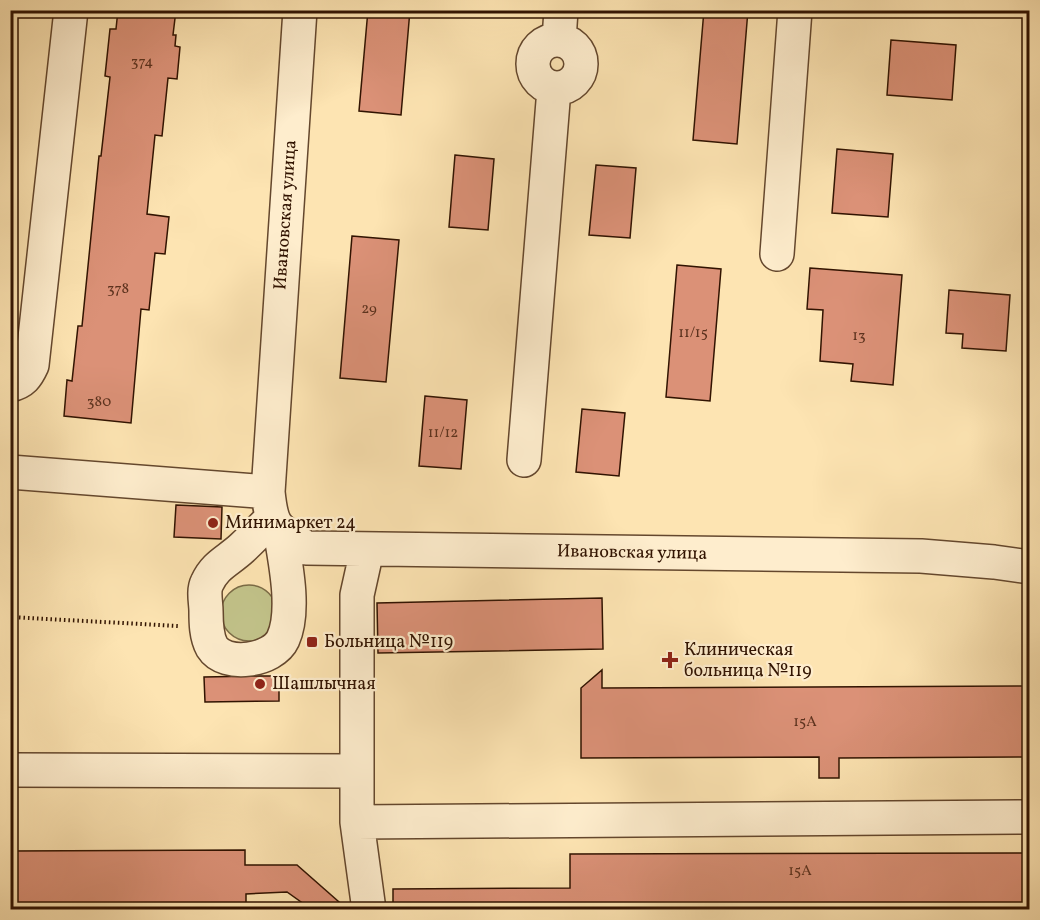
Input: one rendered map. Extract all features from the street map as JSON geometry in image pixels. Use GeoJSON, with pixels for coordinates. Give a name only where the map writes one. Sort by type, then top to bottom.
{"type":"FeatureCollection","features":[{"type":"Feature","properties":{"kind":"street"},"geometry":{"type":"LineString","coordinates":[[10,385],[19,383],[27,375],[32,365],[71,10]]}},
{"type":"Feature","properties":{"kind":"street","name":"Ивановская улица"},"geometry":{"type":"LineString","coordinates":[[300,10],[273,514],[306,548],[921,556],[994,561],[1029,567]]}},
{"type":"Feature","properties":{"kind":"street"},"geometry":{"type":"LineString","coordinates":[[777,254],[795,10]]}},
{"type":"Feature","properties":{"kind":"street"},"geometry":{"type":"LineString","coordinates":[[524,460],[554,89],[543,84],[535,75],[532,62],[537,51],[560,25]]}},
{"type":"Feature","properties":{"kind":"street"},"geometry":{"type":"LineString","coordinates":[[10,472],[273,514]]}},
{"type":"Feature","properties":{"kind":"street"},"geometry":{"type":"LineString","coordinates":[[273,514],[287,572],[289,606],[283,638],[275,649],[255,660],[224,657],[212,647],[206,627],[205,585],[219,564],[240,550],[273,514]]}},
{"type":"Feature","properties":{"kind":"street"},"geometry":{"type":"LineString","coordinates":[[367,550],[357,595],[357,822],[369,909]]}},
{"type":"Feature","properties":{"kind":"street"},"geometry":{"type":"LineString","coordinates":[[10,770],[357,771]]}},
{"type":"Feature","properties":{"kind":"street"},"geometry":{"type":"LineString","coordinates":[[357,822],[1029,817]]}},
{"type":"Feature","properties":{"kind":"path"},"geometry":{"type":"LineString","coordinates":[[10,617],[206,627]]}},
{"type":"Feature","properties":{"kind":"green space"},"geometry":{"type":"Polygon","coordinates":[[[249,585],[260,587],[269,593],[275,602],[277,613],[275,624],[269,633],[260,639],[249,641],[238,639],[229,633],[223,624],[221,613],[223,602],[229,593],[238,587],[249,585]]]}},
{"type":"Feature","properties":{"kind":"building"},"geometry":{"type":"Polygon","coordinates":[[[118,10],[176,10],[173,35],[176,35],[175,46],[180,47],[177,79],[168,78],[162,136],[155,135],[147,214],[169,217],[165,254],[155,253],[149,310],[141,309],[131,423],[64,416],[67,380],[72,381],[78,326],[82,326],[99,156],[101,156],[110,77],[105,76],[110,29],[116,29],[118,10]]]}},
{"type":"Feature","properties":{"kind":"building"},"geometry":{"type":"Polygon","coordinates":[[[368,10],[410,10],[401,115],[359,111],[368,10]]]}},
{"type":"Feature","properties":{"kind":"building"},"geometry":{"type":"Polygon","coordinates":[[[704,10],[748,10],[737,144],[693,140],[704,10]]]}},
{"type":"Feature","properties":{"kind":"building"},"geometry":{"type":"Polygon","coordinates":[[[891,40],[956,45],[952,100],[887,95],[891,40]]]}},
{"type":"Feature","properties":{"kind":"building"},"geometry":{"type":"Polygon","coordinates":[[[837,149],[893,154],[888,217],[832,213],[837,149]]]}},
{"type":"Feature","properties":{"kind":"building"},"geometry":{"type":"Polygon","coordinates":[[[455,155],[494,159],[488,230],[449,227],[455,155]]]}},
{"type":"Feature","properties":{"kind":"building"},"geometry":{"type":"Polygon","coordinates":[[[596,165],[636,168],[630,238],[589,235],[596,165]]]}},
{"type":"Feature","properties":{"kind":"building"},"geometry":{"type":"Polygon","coordinates":[[[352,236],[399,240],[386,382],[340,378],[352,236]]]}},
{"type":"Feature","properties":{"kind":"building"},"geometry":{"type":"Polygon","coordinates":[[[677,265],[721,269],[710,401],[666,397],[677,265]]]}},
{"type":"Feature","properties":{"kind":"building"},"geometry":{"type":"Polygon","coordinates":[[[810,268],[902,275],[893,385],[851,381],[853,364],[820,361],[823,310],[807,309],[810,268]]]}},
{"type":"Feature","properties":{"kind":"building"},"geometry":{"type":"Polygon","coordinates":[[[949,290],[1010,295],[1006,351],[962,348],[963,334],[946,333],[949,290]]]}},
{"type":"Feature","properties":{"kind":"building"},"geometry":{"type":"Polygon","coordinates":[[[425,396],[467,400],[461,469],[419,466],[425,396]]]}},
{"type":"Feature","properties":{"kind":"building"},"geometry":{"type":"Polygon","coordinates":[[[582,409],[625,413],[619,476],[576,472],[582,409]]]}},
{"type":"Feature","properties":{"kind":"building"},"geometry":{"type":"Polygon","coordinates":[[[176,505],[222,507],[221,539],[174,537],[176,505]]]}},
{"type":"Feature","properties":{"kind":"building"},"geometry":{"type":"Polygon","coordinates":[[[602,598],[603,649],[378,653],[377,603],[602,598]]]}},
{"type":"Feature","properties":{"kind":"building"},"geometry":{"type":"Polygon","coordinates":[[[602,670],[602,688],[1029,686],[1029,757],[839,758],[839,778],[819,778],[819,757],[581,758],[581,688],[602,670]]]}},
{"type":"Feature","properties":{"kind":"building"},"geometry":{"type":"Polygon","coordinates":[[[279,676],[279,701],[205,702],[204,677],[279,676]]]}},
{"type":"Feature","properties":{"kind":"building"},"geometry":{"type":"Polygon","coordinates":[[[245,850],[245,865],[297,865],[347,909],[311,909],[287,892],[246,894],[246,909],[10,907],[10,851],[245,850]]]}},
{"type":"Feature","properties":{"kind":"building"},"geometry":{"type":"Polygon","coordinates":[[[1029,853],[1029,909],[393,909],[393,889],[570,888],[570,854],[1029,853]]]}},
{"type":"Feature","properties":{"kind":"place","name":"Минимаркет 24"},"geometry":{"type":"Point","coordinates":[213,523]}},
{"type":"Feature","properties":{"kind":"place","name":"Больница №119"},"geometry":{"type":"Point","coordinates":[312,642]}},
{"type":"Feature","properties":{"kind":"place","name":"Клиническая больница №119"},"geometry":{"type":"Point","coordinates":[670,660]}},
{"type":"Feature","properties":{"kind":"place","name":"Шашлычная"},"geometry":{"type":"Point","coordinates":[260,684]}}]}
